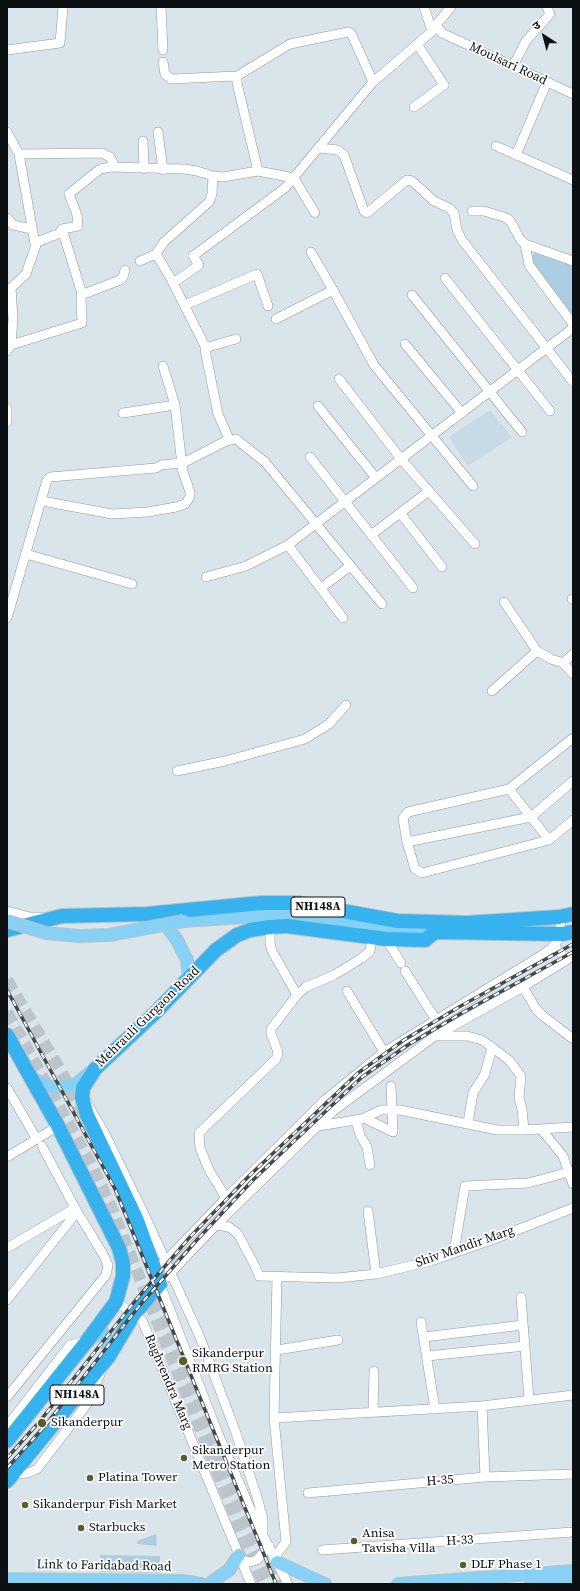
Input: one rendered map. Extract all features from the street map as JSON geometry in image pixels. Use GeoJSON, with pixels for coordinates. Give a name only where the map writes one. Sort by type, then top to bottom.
{"type":"FeatureCollection","features":[{"type":"Feature","properties":{"kind":"highway","name":"NH148A"},"geometry":{"type":"LineString","coordinates":[[7,930],[62,916],[147,914],[261,903],[298,903],[398,921],[467,923],[559,917],[573,914]]}},
{"type":"Feature","properties":{"kind":"highway","name":"Mehrauli Gurgaon Road"},"geometry":{"type":"LineString","coordinates":[[160,1272],[87,1115],[82,1097],[83,1088],[95,1069],[189,979],[216,950],[237,935],[270,926],[287,926],[386,939],[425,940],[434,932],[568,933]]}},
{"type":"Feature","properties":{"kind":"highway","name":"NH148A"},"geometry":{"type":"LineString","coordinates":[[7,1036],[58,1126],[119,1248],[123,1263],[123,1276],[116,1302],[87,1341],[7,1441]]}},
{"type":"Feature","properties":{"kind":"highway","name":"NH148A"},"geometry":{"type":"LineString","coordinates":[[10,1478],[108,1358],[160,1272]]}},
{"type":"Feature","properties":{"kind":"main road"},"geometry":{"type":"LineString","coordinates":[[147,914],[164,924],[177,940],[188,960],[189,979]]}},
{"type":"Feature","properties":{"kind":"main road"},"geometry":{"type":"LineString","coordinates":[[7,921],[46,933],[79,936],[109,935],[184,921],[258,916],[296,917],[398,930],[434,932]]}},
{"type":"Feature","properties":{"kind":"main road"},"geometry":{"type":"LineString","coordinates":[[32,1078],[44,1085],[57,1088],[76,1084],[95,1069]]}},
{"type":"Feature","properties":{"kind":"main road"},"geometry":{"type":"LineString","coordinates":[[87,1341],[97,1334],[102,1333],[108,1340],[108,1358]]}},
{"type":"Feature","properties":{"kind":"main road"},"geometry":{"type":"LineString","coordinates":[[209,1584],[229,1570],[240,1557]]}},
{"type":"Feature","properties":{"kind":"main road"},"geometry":{"type":"LineString","coordinates":[[275,1560],[325,1584]]}},
{"type":"Feature","properties":{"kind":"main road"},"geometry":{"type":"LineString","coordinates":[[398,1584],[573,1571]]}},
{"type":"Feature","properties":{"kind":"main road","name":"Link to Faridabad Road"},"geometry":{"type":"LineString","coordinates":[[7,1579],[182,1581],[201,1584]]}},
{"type":"Feature","properties":{"kind":"main road"},"geometry":{"type":"LineString","coordinates":[[531,1584],[573,1581]]}},
{"type":"Feature","properties":{"kind":"street"},"geometry":{"type":"LineString","coordinates":[[7,50],[60,43],[63,7]]}},
{"type":"Feature","properties":{"kind":"street"},"geometry":{"type":"LineString","coordinates":[[161,7],[163,50]]}},
{"type":"Feature","properties":{"kind":"street"},"geometry":{"type":"LineString","coordinates":[[424,7],[437,30]]}},
{"type":"Feature","properties":{"kind":"street"},"geometry":{"type":"LineString","coordinates":[[173,283],[199,265],[193,256],[213,240],[275,197],[294,178],[373,82],[417,44],[437,30],[451,7]]}},
{"type":"Feature","properties":{"kind":"street"},"geometry":{"type":"LineString","coordinates":[[513,66],[526,41],[550,14],[547,7]]}},
{"type":"Feature","properties":{"kind":"street","name":"Moulsari Road"},"geometry":{"type":"LineString","coordinates":[[437,30],[573,94]]}},
{"type":"Feature","properties":{"kind":"street"},"geometry":{"type":"LineString","coordinates":[[163,62],[165,74],[171,79],[237,76],[290,44],[348,32],[351,34],[373,82]]}},
{"type":"Feature","properties":{"kind":"street"},"geometry":{"type":"LineString","coordinates":[[414,107],[444,85],[417,44]]}},
{"type":"Feature","properties":{"kind":"street"},"geometry":{"type":"LineString","coordinates":[[237,76],[237,83],[258,171]]}},
{"type":"Feature","properties":{"kind":"street"},"geometry":{"type":"LineString","coordinates":[[516,155],[547,82]]}},
{"type":"Feature","properties":{"kind":"street"},"geometry":{"type":"LineString","coordinates":[[7,132],[19,154],[35,244],[26,274],[11,288],[13,310],[9,348],[82,323],[79,298],[82,294],[122,279],[125,270]]}},
{"type":"Feature","properties":{"kind":"street"},"geometry":{"type":"LineString","coordinates":[[158,132],[163,170]]}},
{"type":"Feature","properties":{"kind":"street"},"geometry":{"type":"LineString","coordinates":[[143,141],[144,169]]}},
{"type":"Feature","properties":{"kind":"street"},"geometry":{"type":"LineString","coordinates":[[496,146],[573,180]]}},
{"type":"Feature","properties":{"kind":"street"},"geometry":{"type":"LineString","coordinates":[[319,148],[338,150],[344,155],[365,212],[370,213],[408,180],[412,181],[434,201],[449,208],[454,213],[457,230],[462,240],[573,382]]}},
{"type":"Feature","properties":{"kind":"street"},"geometry":{"type":"LineString","coordinates":[[19,154],[102,153],[110,157],[115,167]]}},
{"type":"Feature","properties":{"kind":"street"},"geometry":{"type":"LineString","coordinates":[[35,244],[40,240],[60,233],[62,230],[78,226],[77,214],[70,199],[71,192],[100,169],[115,167],[190,170],[213,176],[232,176],[258,171],[294,178],[315,212]]}},
{"type":"Feature","properties":{"kind":"street"},"geometry":{"type":"LineString","coordinates":[[140,261],[156,254],[164,242],[209,202],[212,194],[213,176]]}},
{"type":"Feature","properties":{"kind":"street"},"geometry":{"type":"LineString","coordinates":[[472,211],[484,211],[507,218],[511,222],[520,239],[525,244],[573,260]]}},
{"type":"Feature","properties":{"kind":"street"},"geometry":{"type":"LineString","coordinates":[[7,218],[13,225],[32,229]]}},
{"type":"Feature","properties":{"kind":"street"},"geometry":{"type":"LineString","coordinates":[[62,230],[82,294]]}},
{"type":"Feature","properties":{"kind":"street"},"geometry":{"type":"LineString","coordinates":[[525,244],[531,267],[573,324]]}},
{"type":"Feature","properties":{"kind":"street"},"geometry":{"type":"LineString","coordinates":[[311,252],[374,365],[473,486]]}},
{"type":"Feature","properties":{"kind":"street"},"geometry":{"type":"LineString","coordinates":[[156,254],[185,305],[206,348],[205,352],[216,407],[229,439]]}},
{"type":"Feature","properties":{"kind":"street"},"geometry":{"type":"LineString","coordinates":[[185,305],[257,274],[268,306]]}},
{"type":"Feature","properties":{"kind":"street"},"geometry":{"type":"LineString","coordinates":[[445,278],[550,411]]}},
{"type":"Feature","properties":{"kind":"street"},"geometry":{"type":"LineString","coordinates":[[276,319],[333,290]]}},
{"type":"Feature","properties":{"kind":"street"},"geometry":{"type":"LineString","coordinates":[[412,295],[522,432]]}},
{"type":"Feature","properties":{"kind":"street"},"geometry":{"type":"LineString","coordinates":[[206,577],[246,566],[288,545],[573,328]]}},
{"type":"Feature","properties":{"kind":"street"},"geometry":{"type":"LineString","coordinates":[[206,348],[236,339]]}},
{"type":"Feature","properties":{"kind":"street"},"geometry":{"type":"LineString","coordinates":[[405,344],[462,413]]}},
{"type":"Feature","properties":{"kind":"street"},"geometry":{"type":"LineString","coordinates":[[42,501],[112,514],[148,512],[185,504],[190,497],[182,464],[175,405],[164,366]]}},
{"type":"Feature","properties":{"kind":"street"},"geometry":{"type":"LineString","coordinates":[[339,379],[401,459],[475,544]]}},
{"type":"Feature","properties":{"kind":"street"},"geometry":{"type":"LineString","coordinates":[[123,413],[175,405]]}},
{"type":"Feature","properties":{"kind":"street"},"geometry":{"type":"LineString","coordinates":[[318,406],[376,478]]}},
{"type":"Feature","properties":{"kind":"street"},"geometry":{"type":"LineString","coordinates":[[7,408],[7,422]]}},
{"type":"Feature","properties":{"kind":"street"},"geometry":{"type":"LineString","coordinates":[[7,618],[48,480],[52,476],[156,468],[161,466],[182,464],[233,438],[239,440],[265,462],[382,604]]}},
{"type":"Feature","properties":{"kind":"street"},"geometry":{"type":"LineString","coordinates":[[310,458],[346,501],[413,588]]}},
{"type":"Feature","properties":{"kind":"street"},"geometry":{"type":"LineString","coordinates":[[371,535],[429,491]]}},
{"type":"Feature","properties":{"kind":"street"},"geometry":{"type":"LineString","coordinates":[[400,514],[442,567]]}},
{"type":"Feature","properties":{"kind":"street"},"geometry":{"type":"LineString","coordinates":[[288,545],[343,618]]}},
{"type":"Feature","properties":{"kind":"street"},"geometry":{"type":"LineString","coordinates":[[26,554],[132,584]]}},
{"type":"Feature","properties":{"kind":"street"},"geometry":{"type":"LineString","coordinates":[[321,588],[350,566]]}},
{"type":"Feature","properties":{"kind":"street"},"geometry":{"type":"LineString","coordinates":[[504,602],[537,651],[551,659],[563,663],[573,674]]}},
{"type":"Feature","properties":{"kind":"street"},"geometry":{"type":"LineString","coordinates":[[492,691],[537,651]]}},
{"type":"Feature","properties":{"kind":"street"},"geometry":{"type":"LineString","coordinates":[[563,663],[573,654]]}},
{"type":"Feature","properties":{"kind":"street"},"geometry":{"type":"LineString","coordinates":[[177,771],[225,761],[305,739],[329,724],[346,705]]}},
{"type":"Feature","properties":{"kind":"street"},"geometry":{"type":"LineString","coordinates":[[573,738],[509,789],[408,812],[403,818],[407,842],[415,869],[422,873],[549,840],[573,820]]}},
{"type":"Feature","properties":{"kind":"street"},"geometry":{"type":"LineString","coordinates":[[407,842],[532,818],[573,781]]}},
{"type":"Feature","properties":{"kind":"street"},"geometry":{"type":"LineString","coordinates":[[509,789],[549,840]]}},
{"type":"Feature","properties":{"kind":"street"},"geometry":{"type":"LineString","coordinates":[[7,911],[30,917],[62,916]]}},
{"type":"Feature","properties":{"kind":"street"},"geometry":{"type":"LineString","coordinates":[[160,1272],[226,1198],[325,1100],[384,1052],[542,956],[568,933],[559,917]]}},
{"type":"Feature","properties":{"kind":"street"},"geometry":{"type":"LineString","coordinates":[[270,926],[270,943],[272,951],[297,995]]}},
{"type":"Feature","properties":{"kind":"street"},"geometry":{"type":"LineString","coordinates":[[226,1198],[209,1170],[200,1148],[199,1133],[276,1058],[278,1054],[271,1034],[271,1029],[297,995],[306,987],[334,975],[362,958],[370,951],[372,937]]}},
{"type":"Feature","properties":{"kind":"street"},"geometry":{"type":"LineString","coordinates":[[386,939],[436,1020]]}},
{"type":"Feature","properties":{"kind":"street"},"geometry":{"type":"LineString","coordinates":[[160,1272],[170,1272],[332,1112],[433,1037],[523,987],[571,958],[553,946]]}},
{"type":"Feature","properties":{"kind":"street"},"geometry":{"type":"LineString","coordinates":[[523,987],[536,1009],[573,1039]]}},
{"type":"Feature","properties":{"kind":"street"},"geometry":{"type":"LineString","coordinates":[[346,991],[384,1052]]}},
{"type":"Feature","properties":{"kind":"street"},"geometry":{"type":"LineString","coordinates":[[424,1028],[433,1037],[467,1036],[482,1040],[509,1060],[522,1076],[519,1098],[522,1109],[524,1130]]}},
{"type":"Feature","properties":{"kind":"street"},"geometry":{"type":"LineString","coordinates":[[468,1124],[474,1093],[485,1074],[492,1046]]}},
{"type":"Feature","properties":{"kind":"street"},"geometry":{"type":"LineString","coordinates":[[360,1119],[393,1132],[391,1086]]}},
{"type":"Feature","properties":{"kind":"street"},"geometry":{"type":"LineString","coordinates":[[7,1088],[36,1138]]}},
{"type":"Feature","properties":{"kind":"street"},"geometry":{"type":"LineString","coordinates":[[318,1126],[360,1119],[375,1112],[391,1110],[420,1113],[486,1129],[524,1130],[573,1127]]}},
{"type":"Feature","properties":{"kind":"street"},"geometry":{"type":"LineString","coordinates":[[360,1119],[360,1135],[367,1147],[370,1165]]}},
{"type":"Feature","properties":{"kind":"street"},"geometry":{"type":"LineString","coordinates":[[7,1157],[58,1126]]}},
{"type":"Feature","properties":{"kind":"street"},"geometry":{"type":"LineString","coordinates":[[541,1129],[563,1156],[573,1184]]}},
{"type":"Feature","properties":{"kind":"street"},"geometry":{"type":"LineString","coordinates":[[7,1397],[106,1274],[108,1265],[75,1208],[42,1146]]}},
{"type":"Feature","properties":{"kind":"street"},"geometry":{"type":"LineString","coordinates":[[454,1252],[465,1186],[528,1183],[569,1172]]}},
{"type":"Feature","properties":{"kind":"street"},"geometry":{"type":"LineString","coordinates":[[7,1248],[75,1208]]}},
{"type":"Feature","properties":{"kind":"street"},"geometry":{"type":"LineString","coordinates":[[7,1300],[73,1217],[75,1208]]}},
{"type":"Feature","properties":{"kind":"street","name":"Shiv Mandir Marg"},"geometry":{"type":"LineString","coordinates":[[216,1225],[229,1227],[238,1234],[255,1266],[258,1276],[337,1278],[376,1274],[431,1261],[494,1239],[573,1208]]}},
{"type":"Feature","properties":{"kind":"street"},"geometry":{"type":"LineString","coordinates":[[368,1211],[376,1274]]}},
{"type":"Feature","properties":{"kind":"street"},"geometry":{"type":"LineString","coordinates":[[207,1218],[216,1225]]}},
{"type":"Feature","properties":{"kind":"street"},"geometry":{"type":"LineString","coordinates":[[160,1272],[170,1272]]}},
{"type":"Feature","properties":{"kind":"street","name":"Raghvendra Marg"},"geometry":{"type":"LineString","coordinates":[[160,1272],[217,1431],[264,1538],[288,1584]]}},
{"type":"Feature","properties":{"kind":"street"},"geometry":{"type":"LineString","coordinates":[[170,1272],[199,1335],[235,1430],[257,1496],[263,1519],[264,1538]]}},
{"type":"Feature","properties":{"kind":"street"},"geometry":{"type":"LineString","coordinates":[[275,1560],[286,1542],[274,1418],[277,1350],[277,1277]]}},
{"type":"Feature","properties":{"kind":"street"},"geometry":{"type":"LineString","coordinates":[[521,1297],[529,1399]]}},
{"type":"Feature","properties":{"kind":"street","name":"Raghvendra Marg"},"geometry":{"type":"LineString","coordinates":[[116,1302],[142,1320],[251,1584]]}},
{"type":"Feature","properties":{"kind":"street"},"geometry":{"type":"LineString","coordinates":[[422,1322],[435,1409]]}},
{"type":"Feature","properties":{"kind":"street"},"geometry":{"type":"LineString","coordinates":[[424,1337],[523,1325]]}},
{"type":"Feature","properties":{"kind":"street"},"geometry":{"type":"LineString","coordinates":[[277,1350],[338,1340]]}},
{"type":"Feature","properties":{"kind":"street"},"geometry":{"type":"LineString","coordinates":[[7,1426],[70,1345],[87,1341]]}},
{"type":"Feature","properties":{"kind":"street"},"geometry":{"type":"LineString","coordinates":[[428,1356],[525,1346]]}},
{"type":"Feature","properties":{"kind":"street"},"geometry":{"type":"LineString","coordinates":[[373,1412],[374,1371]]}},
{"type":"Feature","properties":{"kind":"street"},"geometry":{"type":"LineString","coordinates":[[274,1418],[482,1406],[573,1394]]}},
{"type":"Feature","properties":{"kind":"street"},"geometry":{"type":"LineString","coordinates":[[482,1406],[485,1477]]}},
{"type":"Feature","properties":{"kind":"street","name":"H-35"},"geometry":{"type":"LineString","coordinates":[[308,1493],[485,1477],[573,1474]]}},
{"type":"Feature","properties":{"kind":"street","name":"H-33"},"geometry":{"type":"LineString","coordinates":[[322,1550],[573,1532]]}},
{"type":"Feature","properties":{"kind":"street"},"geometry":{"type":"LineString","coordinates":[[240,1557],[250,1562],[257,1560],[269,1546]]}},
{"type":"Feature","properties":{"kind":"shaded area"},"geometry":{"type":"Polygon","coordinates":[[[534,253],[573,266],[573,320],[528,261],[534,253]]]}},
{"type":"Feature","properties":{"kind":"shaded area"},"geometry":{"type":"Polygon","coordinates":[[[490,410],[512,437],[468,466],[449,437],[490,410]]]}},
{"type":"Feature","properties":{"kind":"shaded area"},"geometry":{"type":"Polygon","coordinates":[[[156,1534],[157,1546],[137,1544],[137,1541],[156,1534]]]}},
{"type":"Feature","properties":{"kind":"shaded area"},"geometry":{"type":"Polygon","coordinates":[[[100,1555],[160,1556],[160,1573],[100,1572],[100,1555]]]}},
{"type":"Feature","properties":{"kind":"tunnel"},"geometry":{"type":"LineString","coordinates":[[7,980],[65,1078],[83,1117]]}},
{"type":"Feature","properties":{"kind":"tunnel"},"geometry":{"type":"LineString","coordinates":[[7,1012],[92,1166],[112,1209],[248,1548],[264,1584]]}},
{"type":"Feature","properties":{"kind":"tunnel"},"geometry":{"type":"LineString","coordinates":[[153,1281],[209,1428],[259,1547],[277,1584]]}},
{"type":"Feature","properties":{"kind":"railway"},"geometry":{"type":"LineString","coordinates":[[7,1458],[40,1421],[135,1301],[190,1237],[249,1176],[358,1073],[404,1040],[459,1007],[573,944]]}},
{"type":"Feature","properties":{"kind":"railway"},"geometry":{"type":"LineString","coordinates":[[7,1468],[45,1426],[140,1305],[196,1241],[253,1180],[362,1077],[408,1045],[462,1013],[573,952]]}},
{"type":"Feature","properties":{"kind":"railway"},"geometry":{"type":"LineString","coordinates":[[7,990],[115,1189],[276,1584]]}},
{"type":"Feature","properties":{"kind":"place","name":"Sikanderpur RMRG Station"},"geometry":{"type":"Point","coordinates":[183,1361]}},
{"type":"Feature","properties":{"kind":"place","name":"Sikanderpur"},"geometry":{"type":"Point","coordinates":[42,1423]}},
{"type":"Feature","properties":{"kind":"place","name":"Sikanderpur Metro Station"},"geometry":{"type":"Point","coordinates":[184,1458]}},
{"type":"Feature","properties":{"kind":"place","name":"Platina Tower"},"geometry":{"type":"Point","coordinates":[90,1478]}},
{"type":"Feature","properties":{"kind":"place","name":"Sikanderpur Fish Market"},"geometry":{"type":"Point","coordinates":[25,1505]}},
{"type":"Feature","properties":{"kind":"place","name":"Starbucks"},"geometry":{"type":"Point","coordinates":[81,1528]}},
{"type":"Feature","properties":{"kind":"place","name":"Anisa Tavisha Villa"},"geometry":{"type":"Point","coordinates":[354,1541]}},
{"type":"Feature","properties":{"kind":"place","name":"DLF Phase 1"},"geometry":{"type":"Point","coordinates":[463,1565]}}]}
